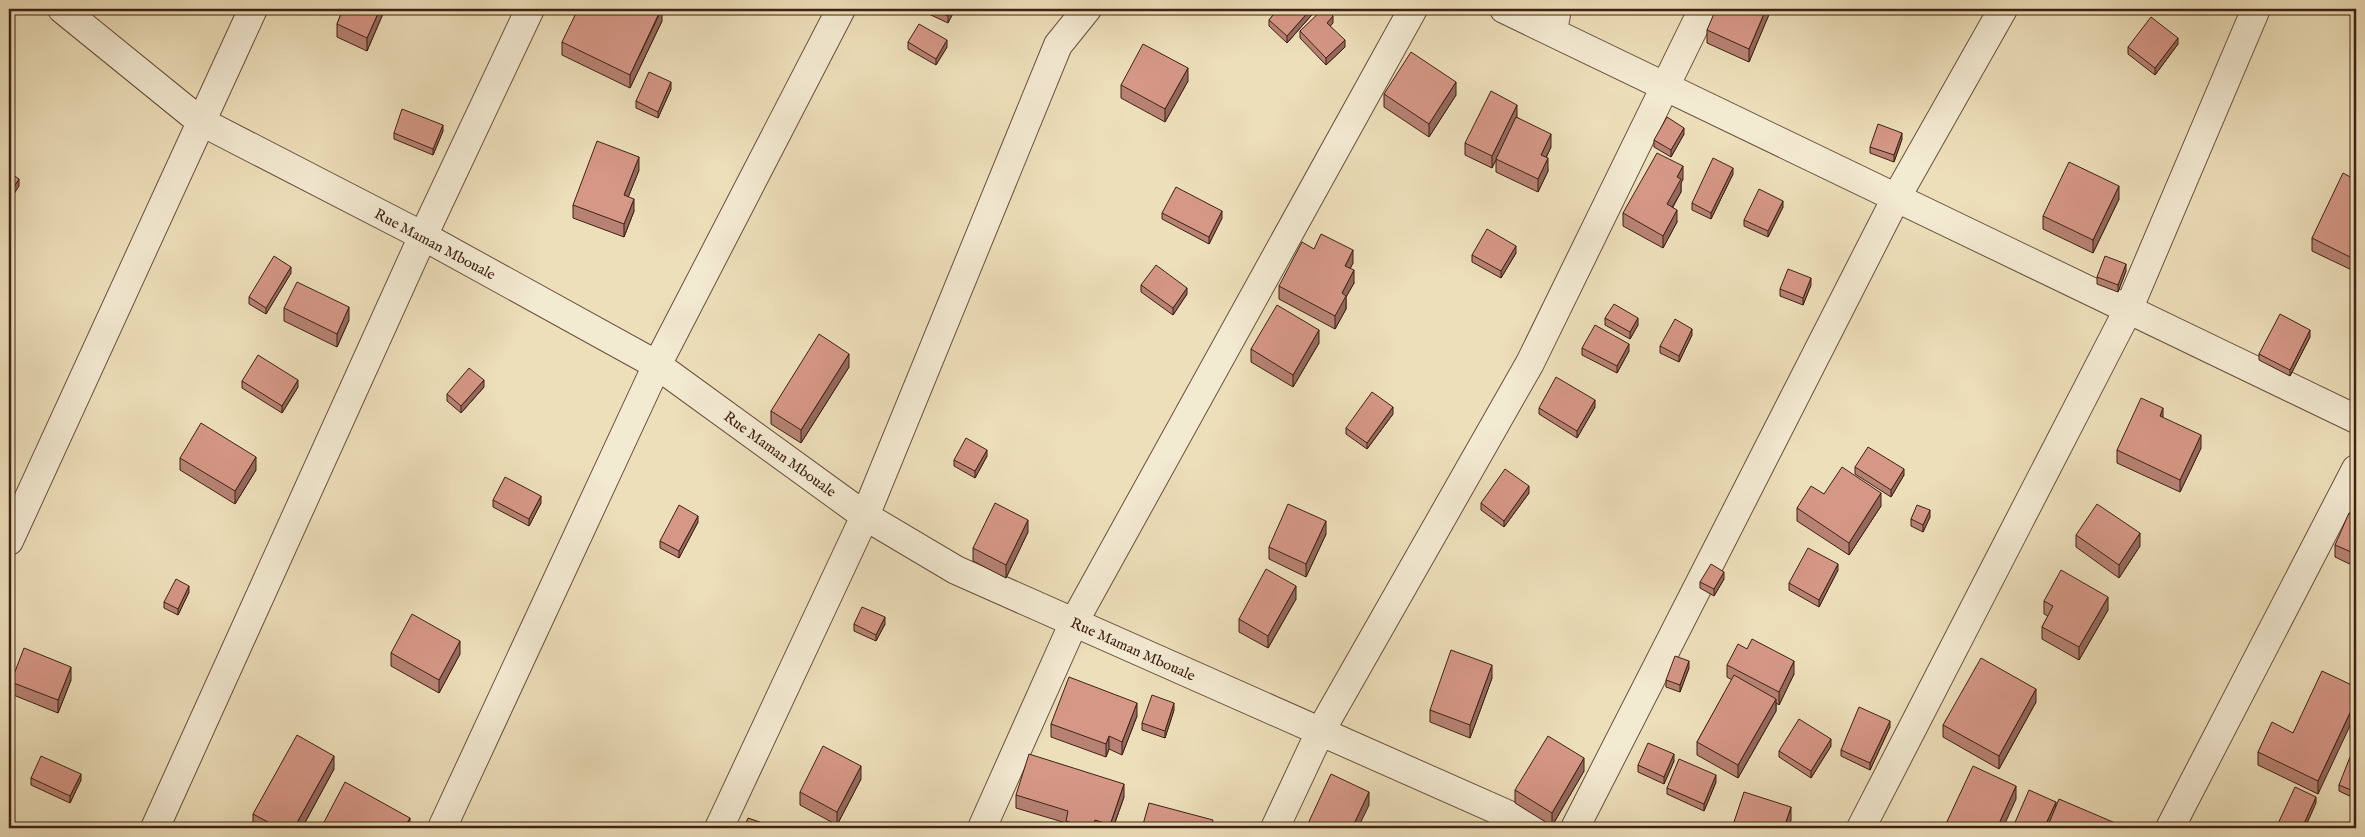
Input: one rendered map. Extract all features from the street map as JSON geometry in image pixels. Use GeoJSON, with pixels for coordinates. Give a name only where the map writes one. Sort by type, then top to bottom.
{"type":"FeatureCollection","features":[{"type":"Feature","properties":{"kind":"street","name":"Rue Maman Mbouale"},"geometry":{"type":"LineString","coordinates":[[62,9],[200,120],[423,236],[656,365],[865,516],[956,570],[1538,828]]}},
{"type":"Feature","properties":{"kind":"street"},"geometry":{"type":"LineString","coordinates":[[9,541],[200,120],[253,9]]}},
{"type":"Feature","properties":{"kind":"street"},"geometry":{"type":"LineString","coordinates":[[156,828],[423,236],[530,9]]}},
{"type":"Feature","properties":{"kind":"street"},"geometry":{"type":"LineString","coordinates":[[442,828],[656,365],[841,9]]}},
{"type":"Feature","properties":{"kind":"street"},"geometry":{"type":"LineString","coordinates":[[719,828],[865,516],[1058,45],[1087,9]]}},
{"type":"Feature","properties":{"kind":"street"},"geometry":{"type":"LineString","coordinates":[[982,828],[1074,622],[1413,9]]}},
{"type":"Feature","properties":{"kind":"street"},"geometry":{"type":"LineString","coordinates":[[1504,9],[1555,20],[1666,88],[2356,419]]}},
{"type":"Feature","properties":{"kind":"street"},"geometry":{"type":"LineString","coordinates":[[1275,828],[1320,732],[1530,363],[1703,9]]}},
{"type":"Feature","properties":{"kind":"street"},"geometry":{"type":"LineString","coordinates":[[1576,828],[1896,198],[2003,9]]}},
{"type":"Feature","properties":{"kind":"street"},"geometry":{"type":"LineString","coordinates":[[1861,828],[2128,310],[2256,9]]}},
{"type":"Feature","properties":{"kind":"street"},"geometry":{"type":"LineString","coordinates":[[2170,828],[2356,469]]}},
{"type":"Feature","properties":{"kind":"building"},"geometry":{"type":"Polygon","coordinates":[[[343,9],[380,9],[367,38],[337,24],[343,9]]]}},
{"type":"Feature","properties":{"kind":"building"},"geometry":{"type":"Polygon","coordinates":[[[578,9],[661,9],[630,75],[562,42],[578,9]]]}},
{"type":"Feature","properties":{"kind":"building"},"geometry":{"type":"Polygon","coordinates":[[[932,9],[952,9],[948,16],[932,9]]]}},
{"type":"Feature","properties":{"kind":"building"},"geometry":{"type":"Polygon","coordinates":[[[1278,9],[1311,9],[1287,36],[1269,20],[1278,9]]]}},
{"type":"Feature","properties":{"kind":"building"},"geometry":{"type":"Polygon","coordinates":[[[1323,9],[1326,9],[1333,16],[1327,23],[1345,40],[1326,58],[1300,31],[1323,9]]]}},
{"type":"Feature","properties":{"kind":"building"},"geometry":{"type":"Polygon","coordinates":[[[1716,9],[1766,9],[1749,49],[1707,30],[1716,9]]]}},
{"type":"Feature","properties":{"kind":"building"},"geometry":{"type":"Polygon","coordinates":[[[2151,17],[2178,38],[2155,68],[2128,47],[2151,17]]]}},
{"type":"Feature","properties":{"kind":"building"},"geometry":{"type":"Polygon","coordinates":[[[919,24],[947,40],[936,59],[908,42],[919,24]]]}},
{"type":"Feature","properties":{"kind":"building"},"geometry":{"type":"Polygon","coordinates":[[[1143,44],[1188,68],[1165,109],[1121,85],[1143,44]]]}},
{"type":"Feature","properties":{"kind":"building"},"geometry":{"type":"Polygon","coordinates":[[[1411,52],[1456,82],[1429,124],[1384,94],[1411,52]]]}},
{"type":"Feature","properties":{"kind":"building"},"geometry":{"type":"Polygon","coordinates":[[[649,72],[671,82],[658,112],[636,101],[649,72]]]}},
{"type":"Feature","properties":{"kind":"building"},"geometry":{"type":"Polygon","coordinates":[[[1491,91],[1517,105],[1492,156],[1465,143],[1491,91]]]}},
{"type":"Feature","properties":{"kind":"building"},"geometry":{"type":"Polygon","coordinates":[[[402,109],[443,125],[433,149],[394,133],[402,109]]]}},
{"type":"Feature","properties":{"kind":"building"},"geometry":{"type":"Polygon","coordinates":[[[1516,117],[1551,134],[1541,155],[1548,158],[1538,179],[1496,159],[1516,117]]]}},
{"type":"Feature","properties":{"kind":"building"},"geometry":{"type":"Polygon","coordinates":[[[1667,117],[1684,128],[1671,150],[1654,140],[1667,117]]]}},
{"type":"Feature","properties":{"kind":"building"},"geometry":{"type":"Polygon","coordinates":[[[1878,124],[1902,133],[1894,155],[1870,147],[1878,124]]]}},
{"type":"Feature","properties":{"kind":"building"},"geometry":{"type":"Polygon","coordinates":[[[597,141],[639,157],[624,195],[634,199],[624,224],[573,205],[597,141]]]}},
{"type":"Feature","properties":{"kind":"building"},"geometry":{"type":"Polygon","coordinates":[[[1657,153],[1683,166],[1677,177],[1681,179],[1667,204],[1677,210],[1663,236],[1623,213],[1657,153]]]}},
{"type":"Feature","properties":{"kind":"building"},"geometry":{"type":"Polygon","coordinates":[[[1713,158],[1733,168],[1711,213],[1692,203],[1713,158]]]}},
{"type":"Feature","properties":{"kind":"building"},"geometry":{"type":"Polygon","coordinates":[[[2069,162],[2119,186],[2093,240],[2043,216],[2069,162]]]}},
{"type":"Feature","properties":{"kind":"building"},"geometry":{"type":"Polygon","coordinates":[[[9,172],[19,179],[9,195],[9,172]]]}},
{"type":"Feature","properties":{"kind":"building"},"geometry":{"type":"Polygon","coordinates":[[[2343,173],[2356,180],[2356,260],[2312,238],[2343,173]]]}},
{"type":"Feature","properties":{"kind":"building"},"geometry":{"type":"Polygon","coordinates":[[[1176,187],[1222,211],[1209,237],[1162,213],[1176,187]]]}},
{"type":"Feature","properties":{"kind":"building"},"geometry":{"type":"Polygon","coordinates":[[[1759,189],[1783,201],[1768,231],[1744,220],[1759,189]]]}},
{"type":"Feature","properties":{"kind":"building"},"geometry":{"type":"Polygon","coordinates":[[[1487,229],[1516,246],[1501,271],[1472,255],[1487,229]]]}},
{"type":"Feature","properties":{"kind":"building"},"geometry":{"type":"Polygon","coordinates":[[[1321,234],[1353,250],[1345,266],[1354,270],[1342,293],[1346,296],[1335,316],[1279,286],[1302,242],[1314,249],[1321,234]]]}},
{"type":"Feature","properties":{"kind":"building"},"geometry":{"type":"Polygon","coordinates":[[[274,256],[291,267],[266,308],[249,297],[274,256]]]}},
{"type":"Feature","properties":{"kind":"building"},"geometry":{"type":"Polygon","coordinates":[[[2105,256],[2126,264],[2118,285],[2097,277],[2105,256]]]}},
{"type":"Feature","properties":{"kind":"building"},"geometry":{"type":"Polygon","coordinates":[[[1156,265],[1187,288],[1173,308],[1141,285],[1156,265]]]}},
{"type":"Feature","properties":{"kind":"building"},"geometry":{"type":"Polygon","coordinates":[[[1788,269],[1811,278],[1803,298],[1780,289],[1788,269]]]}},
{"type":"Feature","properties":{"kind":"building"},"geometry":{"type":"Polygon","coordinates":[[[297,282],[349,307],[337,334],[284,308],[297,282]]]}},
{"type":"Feature","properties":{"kind":"building"},"geometry":{"type":"Polygon","coordinates":[[[1614,304],[1638,318],[1630,332],[1605,318],[1614,304]]]}},
{"type":"Feature","properties":{"kind":"building"},"geometry":{"type":"Polygon","coordinates":[[[1277,305],[1319,330],[1293,375],[1251,349],[1277,305]]]}},
{"type":"Feature","properties":{"kind":"building"},"geometry":{"type":"Polygon","coordinates":[[[2280,314],[2310,330],[2290,370],[2259,354],[2280,314]]]}},
{"type":"Feature","properties":{"kind":"building"},"geometry":{"type":"Polygon","coordinates":[[[1675,319],[1692,329],[1679,356],[1660,346],[1675,319]]]}},
{"type":"Feature","properties":{"kind":"building"},"geometry":{"type":"Polygon","coordinates":[[[1595,325],[1629,344],[1617,366],[1582,348],[1595,325]]]}},
{"type":"Feature","properties":{"kind":"building"},"geometry":{"type":"Polygon","coordinates":[[[819,334],[849,354],[801,430],[771,411],[819,334]]]}},
{"type":"Feature","properties":{"kind":"building"},"geometry":{"type":"Polygon","coordinates":[[[258,355],[298,380],[282,406],[242,381],[258,355]]]}},
{"type":"Feature","properties":{"kind":"building"},"geometry":{"type":"Polygon","coordinates":[[[469,368],[484,380],[461,406],[447,394],[469,368]]]}},
{"type":"Feature","properties":{"kind":"building"},"geometry":{"type":"Polygon","coordinates":[[[1556,377],[1595,400],[1577,431],[1539,408],[1556,377]]]}},
{"type":"Feature","properties":{"kind":"building"},"geometry":{"type":"Polygon","coordinates":[[[1372,392],[1393,407],[1367,443],[1346,428],[1372,392]]]}},
{"type":"Feature","properties":{"kind":"building"},"geometry":{"type":"Polygon","coordinates":[[[2141,398],[2163,408],[2160,416],[2201,435],[2180,480],[2117,450],[2141,398]]]}},
{"type":"Feature","properties":{"kind":"building"},"geometry":{"type":"Polygon","coordinates":[[[201,423],[256,457],[235,491],[180,458],[201,423]]]}},
{"type":"Feature","properties":{"kind":"building"},"geometry":{"type":"Polygon","coordinates":[[[966,438],[987,450],[975,471],[954,460],[966,438]]]}},
{"type":"Feature","properties":{"kind":"building"},"geometry":{"type":"Polygon","coordinates":[[[1868,447],[1904,469],[1891,490],[1855,467],[1868,447]]]}},
{"type":"Feature","properties":{"kind":"building"},"geometry":{"type":"Polygon","coordinates":[[[1842,467],[1881,493],[1849,543],[1797,508],[1811,486],[1824,494],[1842,467]]]}},
{"type":"Feature","properties":{"kind":"building"},"geometry":{"type":"Polygon","coordinates":[[[1505,469],[1529,486],[1504,521],[1481,503],[1505,469]]]}},
{"type":"Feature","properties":{"kind":"building"},"geometry":{"type":"Polygon","coordinates":[[[505,477],[541,496],[529,519],[493,500],[505,477]]]}},
{"type":"Feature","properties":{"kind":"building"},"geometry":{"type":"Polygon","coordinates":[[[995,503],[1028,520],[1006,565],[973,548],[995,503]]]}},
{"type":"Feature","properties":{"kind":"building"},"geometry":{"type":"Polygon","coordinates":[[[1288,504],[1326,521],[1306,564],[1269,547],[1288,504]]]}},
{"type":"Feature","properties":{"kind":"building"},"geometry":{"type":"Polygon","coordinates":[[[2097,504],[2140,533],[2119,565],[2076,535],[2097,504]]]}},
{"type":"Feature","properties":{"kind":"building"},"geometry":{"type":"Polygon","coordinates":[[[679,505],[698,516],[679,551],[660,541],[679,505]]]}},
{"type":"Feature","properties":{"kind":"building"},"geometry":{"type":"Polygon","coordinates":[[[1917,505],[1930,510],[1923,525],[1911,519],[1917,505]]]}},
{"type":"Feature","properties":{"kind":"building"},"geometry":{"type":"Polygon","coordinates":[[[2349,513],[2356,516],[2356,554],[2335,545],[2349,513]]]}},
{"type":"Feature","properties":{"kind":"building"},"geometry":{"type":"Polygon","coordinates":[[[1808,548],[1838,564],[1819,600],[1789,583],[1808,548]]]}},
{"type":"Feature","properties":{"kind":"building"},"geometry":{"type":"Polygon","coordinates":[[[1711,564],[1724,572],[1714,589],[1700,582],[1711,564]]]}},
{"type":"Feature","properties":{"kind":"building"},"geometry":{"type":"Polygon","coordinates":[[[1266,569],[1296,586],[1268,636],[1239,619],[1266,569]]]}},
{"type":"Feature","properties":{"kind":"building"},"geometry":{"type":"Polygon","coordinates":[[[2061,570],[2108,597],[2079,647],[2042,627],[2053,606],[2044,601],[2061,570]]]}},
{"type":"Feature","properties":{"kind":"building"},"geometry":{"type":"Polygon","coordinates":[[[176,579],[189,586],[178,609],[164,602],[176,579]]]}},
{"type":"Feature","properties":{"kind":"building"},"geometry":{"type":"Polygon","coordinates":[[[862,607],[885,617],[876,635],[854,624],[862,607]]]}},
{"type":"Feature","properties":{"kind":"building"},"geometry":{"type":"Polygon","coordinates":[[[412,614],[460,641],[439,680],[391,653],[412,614]]]}},
{"type":"Feature","properties":{"kind":"building"},"geometry":{"type":"Polygon","coordinates":[[[1752,639],[1794,661],[1779,692],[1727,665],[1738,644],[1747,649],[1752,639]]]}},
{"type":"Feature","properties":{"kind":"building"},"geometry":{"type":"Polygon","coordinates":[[[24,648],[71,667],[58,700],[11,682],[24,648]]]}},
{"type":"Feature","properties":{"kind":"building"},"geometry":{"type":"Polygon","coordinates":[[[1451,650],[1492,665],[1470,725],[1430,710],[1451,650]]]}},
{"type":"Feature","properties":{"kind":"building"},"geometry":{"type":"Polygon","coordinates":[[[1675,656],[1689,661],[1680,685],[1666,680],[1675,656]]]}},
{"type":"Feature","properties":{"kind":"building"},"geometry":{"type":"Polygon","coordinates":[[[1981,658],[2036,689],[1999,756],[1943,725],[1981,658]]]}},
{"type":"Feature","properties":{"kind":"building"},"geometry":{"type":"Polygon","coordinates":[[[2322,671],[2356,687],[2356,700],[2318,781],[2258,752],[2272,722],[2293,733],[2322,671]]]}},
{"type":"Feature","properties":{"kind":"building"},"geometry":{"type":"Polygon","coordinates":[[[1734,675],[1776,699],[1738,765],[1697,742],[1734,675]]]}},
{"type":"Feature","properties":{"kind":"building"},"geometry":{"type":"Polygon","coordinates":[[[1069,677],[1137,703],[1122,742],[1109,736],[1106,744],[1051,724],[1069,677]]]}},
{"type":"Feature","properties":{"kind":"building"},"geometry":{"type":"Polygon","coordinates":[[[1152,695],[1174,703],[1165,731],[1142,723],[1152,695]]]}},
{"type":"Feature","properties":{"kind":"building"},"geometry":{"type":"Polygon","coordinates":[[[1859,707],[1890,721],[1870,763],[1841,750],[1859,707]]]}},
{"type":"Feature","properties":{"kind":"building"},"geometry":{"type":"Polygon","coordinates":[[[1799,719],[1831,739],[1811,771],[1779,751],[1799,719]]]}},
{"type":"Feature","properties":{"kind":"building"},"geometry":{"type":"Polygon","coordinates":[[[297,735],[334,756],[294,828],[279,828],[253,814],[297,735]]]}},
{"type":"Feature","properties":{"kind":"building"},"geometry":{"type":"Polygon","coordinates":[[[1548,736],[1584,758],[1552,813],[1515,790],[1548,736]]]}},
{"type":"Feature","properties":{"kind":"building"},"geometry":{"type":"Polygon","coordinates":[[[1648,743],[1674,754],[1664,777],[1638,765],[1648,743]]]}},
{"type":"Feature","properties":{"kind":"building"},"geometry":{"type":"Polygon","coordinates":[[[823,746],[861,766],[837,812],[800,792],[823,746]]]}},
{"type":"Feature","properties":{"kind":"building"},"geometry":{"type":"Polygon","coordinates":[[[1029,754],[1124,784],[1110,825],[1095,820],[1092,828],[1089,828],[1066,821],[1068,811],[1016,795],[1029,754]]]}},
{"type":"Feature","properties":{"kind":"building"},"geometry":{"type":"Polygon","coordinates":[[[41,756],[81,774],[70,796],[31,778],[41,756]]]}},
{"type":"Feature","properties":{"kind":"building"},"geometry":{"type":"Polygon","coordinates":[[[2350,757],[2356,760],[2356,792],[2339,785],[2350,757]]]}},
{"type":"Feature","properties":{"kind":"building"},"geometry":{"type":"Polygon","coordinates":[[[1679,759],[1716,775],[1704,804],[1667,788],[1679,759]]]}},
{"type":"Feature","properties":{"kind":"building"},"geometry":{"type":"Polygon","coordinates":[[[1973,766],[2016,786],[1997,828],[1944,828],[1973,766]]]}},
{"type":"Feature","properties":{"kind":"building"},"geometry":{"type":"Polygon","coordinates":[[[1331,774],[1369,792],[1352,828],[1306,828],[1331,774]]]}},
{"type":"Feature","properties":{"kind":"building"},"geometry":{"type":"Polygon","coordinates":[[[345,782],[410,818],[404,828],[325,828],[322,826],[345,782]]]}},
{"type":"Feature","properties":{"kind":"building"},"geometry":{"type":"Polygon","coordinates":[[[2295,787],[2316,797],[2302,828],[2276,828],[2295,787]]]}},
{"type":"Feature","properties":{"kind":"building"},"geometry":{"type":"Polygon","coordinates":[[[2029,790],[2056,802],[2044,828],[2013,827],[2029,790]]]}},
{"type":"Feature","properties":{"kind":"building"},"geometry":{"type":"Polygon","coordinates":[[[1744,792],[1791,807],[1784,828],[1732,828],[1744,792]]]}},
{"type":"Feature","properties":{"kind":"building"},"geometry":{"type":"Polygon","coordinates":[[[2059,799],[2127,828],[2047,828],[2059,799]]]}},
{"type":"Feature","properties":{"kind":"building"},"geometry":{"type":"Polygon","coordinates":[[[1149,803],[1213,820],[1211,828],[1142,828],[1149,803]]]}},
{"type":"Feature","properties":{"kind":"building"},"geometry":{"type":"Polygon","coordinates":[[[748,818],[777,828],[744,828],[748,818]]]}}]}
